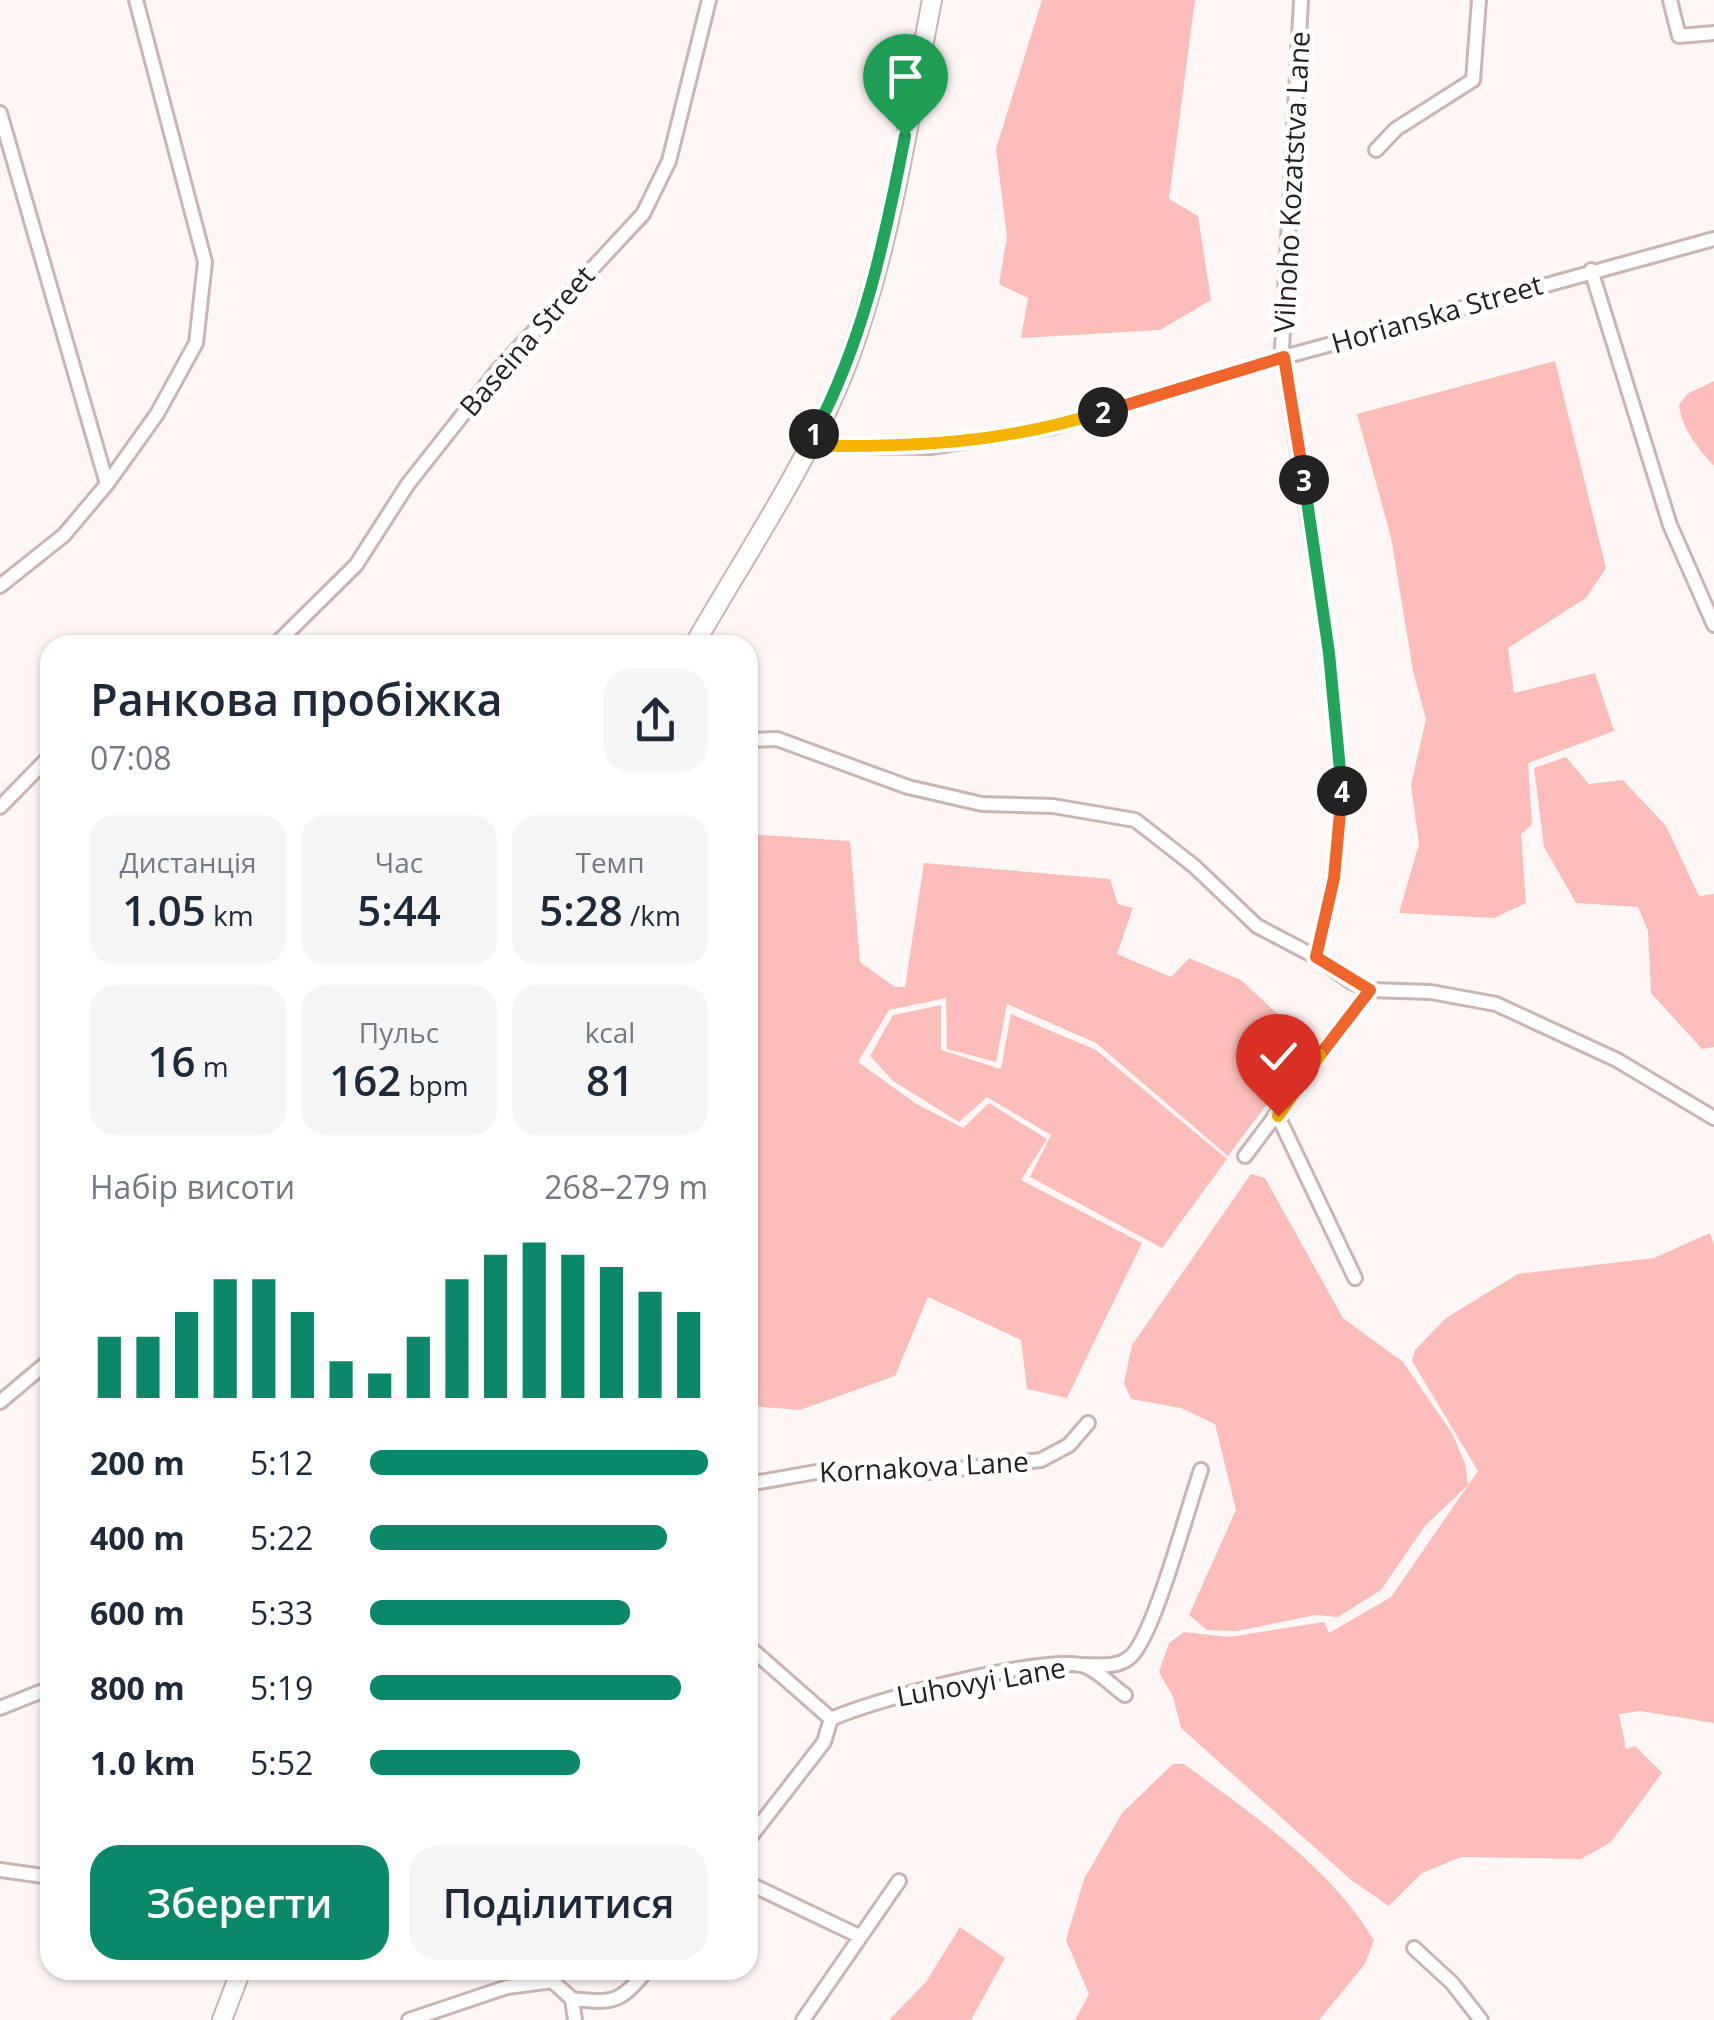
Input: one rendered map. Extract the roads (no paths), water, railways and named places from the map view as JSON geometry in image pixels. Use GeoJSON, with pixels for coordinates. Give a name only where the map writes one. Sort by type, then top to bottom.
{"type":"FeatureCollection","features":[{"type":"Feature","properties":{"kind":"main road"},"geometry":{"type":"LineString","coordinates":[[700,635],[807,446],[846,366],[881,258],[932,0]]}},
{"type":"Feature","properties":{"kind":"main road"},"geometry":{"type":"LineString","coordinates":[[222,2020],[237,1980]]}},
{"type":"Feature","properties":{"kind":"street"},"geometry":{"type":"LineString","coordinates":[[0,586],[64,536],[107,484],[157,414],[196,343],[204,300],[205,262],[136,0]]}},
{"type":"Feature","properties":{"kind":"street","name":"Baseina Street"},"geometry":{"type":"LineString","coordinates":[[285,635],[356,565],[408,484],[498,370],[642,214],[669,161],[709,0]]}},
{"type":"Feature","properties":{"kind":"street","name":"Vilnoho Kozatstva Lane"},"geometry":{"type":"LineString","coordinates":[[1302,0],[1284,357],[1329,653],[1342,793],[1334,878],[1316,957]]}},
{"type":"Feature","properties":{"kind":"street"},"geometry":{"type":"LineString","coordinates":[[1376,150],[1396,128],[1473,80],[1480,0]]}},
{"type":"Feature","properties":{"kind":"street"},"geometry":{"type":"LineString","coordinates":[[1670,0],[1680,36],[1699,38],[1714,33]]}},
{"type":"Feature","properties":{"kind":"street"},"geometry":{"type":"LineString","coordinates":[[0,113],[107,484]]}},
{"type":"Feature","properties":{"kind":"street","name":"Horianska Street"},"geometry":{"type":"LineString","coordinates":[[807,446],[931,447],[1054,427],[1284,357],[1714,238]]}},
{"type":"Feature","properties":{"kind":"street"},"geometry":{"type":"LineString","coordinates":[[1591,270],[1670,524],[1714,625]]}},
{"type":"Feature","properties":{"kind":"street"},"geometry":{"type":"LineString","coordinates":[[1698,593],[1714,587]]}},
{"type":"Feature","properties":{"kind":"street"},"geometry":{"type":"LineString","coordinates":[[758,740],[777,739],[908,787],[982,804],[1053,806],[1135,820],[1194,866],[1258,926],[1370,990],[1431,992],[1496,1004],[1617,1060],[1714,1118]]}},
{"type":"Feature","properties":{"kind":"street"},"geometry":{"type":"LineString","coordinates":[[0,807],[40,766]]}},
{"type":"Feature","properties":{"kind":"street"},"geometry":{"type":"LineString","coordinates":[[1245,1156],[1370,990]]}},
{"type":"Feature","properties":{"kind":"street"},"geometry":{"type":"LineString","coordinates":[[1278,1116],[1355,1278]]}},
{"type":"Feature","properties":{"kind":"street"},"geometry":{"type":"LineString","coordinates":[[0,1402],[40,1368]]}},
{"type":"Feature","properties":{"kind":"street","name":"Kornakova Lane"},"geometry":{"type":"LineString","coordinates":[[758,1482],[816,1472],[931,1472],[1041,1460],[1070,1446],[1088,1423]]}},
{"type":"Feature","properties":{"kind":"street"},"geometry":{"type":"LineString","coordinates":[[1084,1665],[1116,1665],[1132,1657],[1155,1618],[1167,1569],[1201,1470]]}},
{"type":"Feature","properties":{"kind":"street"},"geometry":{"type":"LineString","coordinates":[[758,1655],[831,1719],[824,1742],[758,1827]]}},
{"type":"Feature","properties":{"kind":"street","name":"Luhovyi Lane"},"geometry":{"type":"LineString","coordinates":[[831,1719],[866,1703],[1038,1667],[1084,1665],[1125,1695]]}},
{"type":"Feature","properties":{"kind":"street"},"geometry":{"type":"LineString","coordinates":[[0,1708],[40,1692]]}},
{"type":"Feature","properties":{"kind":"street"},"geometry":{"type":"LineString","coordinates":[[0,1870],[40,1876]]}},
{"type":"Feature","properties":{"kind":"street"},"geometry":{"type":"LineString","coordinates":[[802,2020],[899,1881]]}},
{"type":"Feature","properties":{"kind":"street"},"geometry":{"type":"LineString","coordinates":[[758,1888],[859,1936]]}},
{"type":"Feature","properties":{"kind":"street"},"geometry":{"type":"LineString","coordinates":[[1414,1948],[1452,1983],[1481,2020]]}},
{"type":"Feature","properties":{"kind":"street"},"geometry":{"type":"LineString","coordinates":[[507,1988],[511,1980]]}},
{"type":"Feature","properties":{"kind":"street"},"geometry":{"type":"LineString","coordinates":[[409,2020],[507,1988],[552,1981],[572,1998],[604,2004],[620,1998],[637,1980]]}},
{"type":"Feature","properties":{"kind":"street"},"geometry":{"type":"LineString","coordinates":[[572,1998],[576,2020]]}},
{"type":"Feature","properties":{"kind":"street"},"geometry":{"type":"LineString","coordinates":[[599,2018],[604,2004]]}}]}
